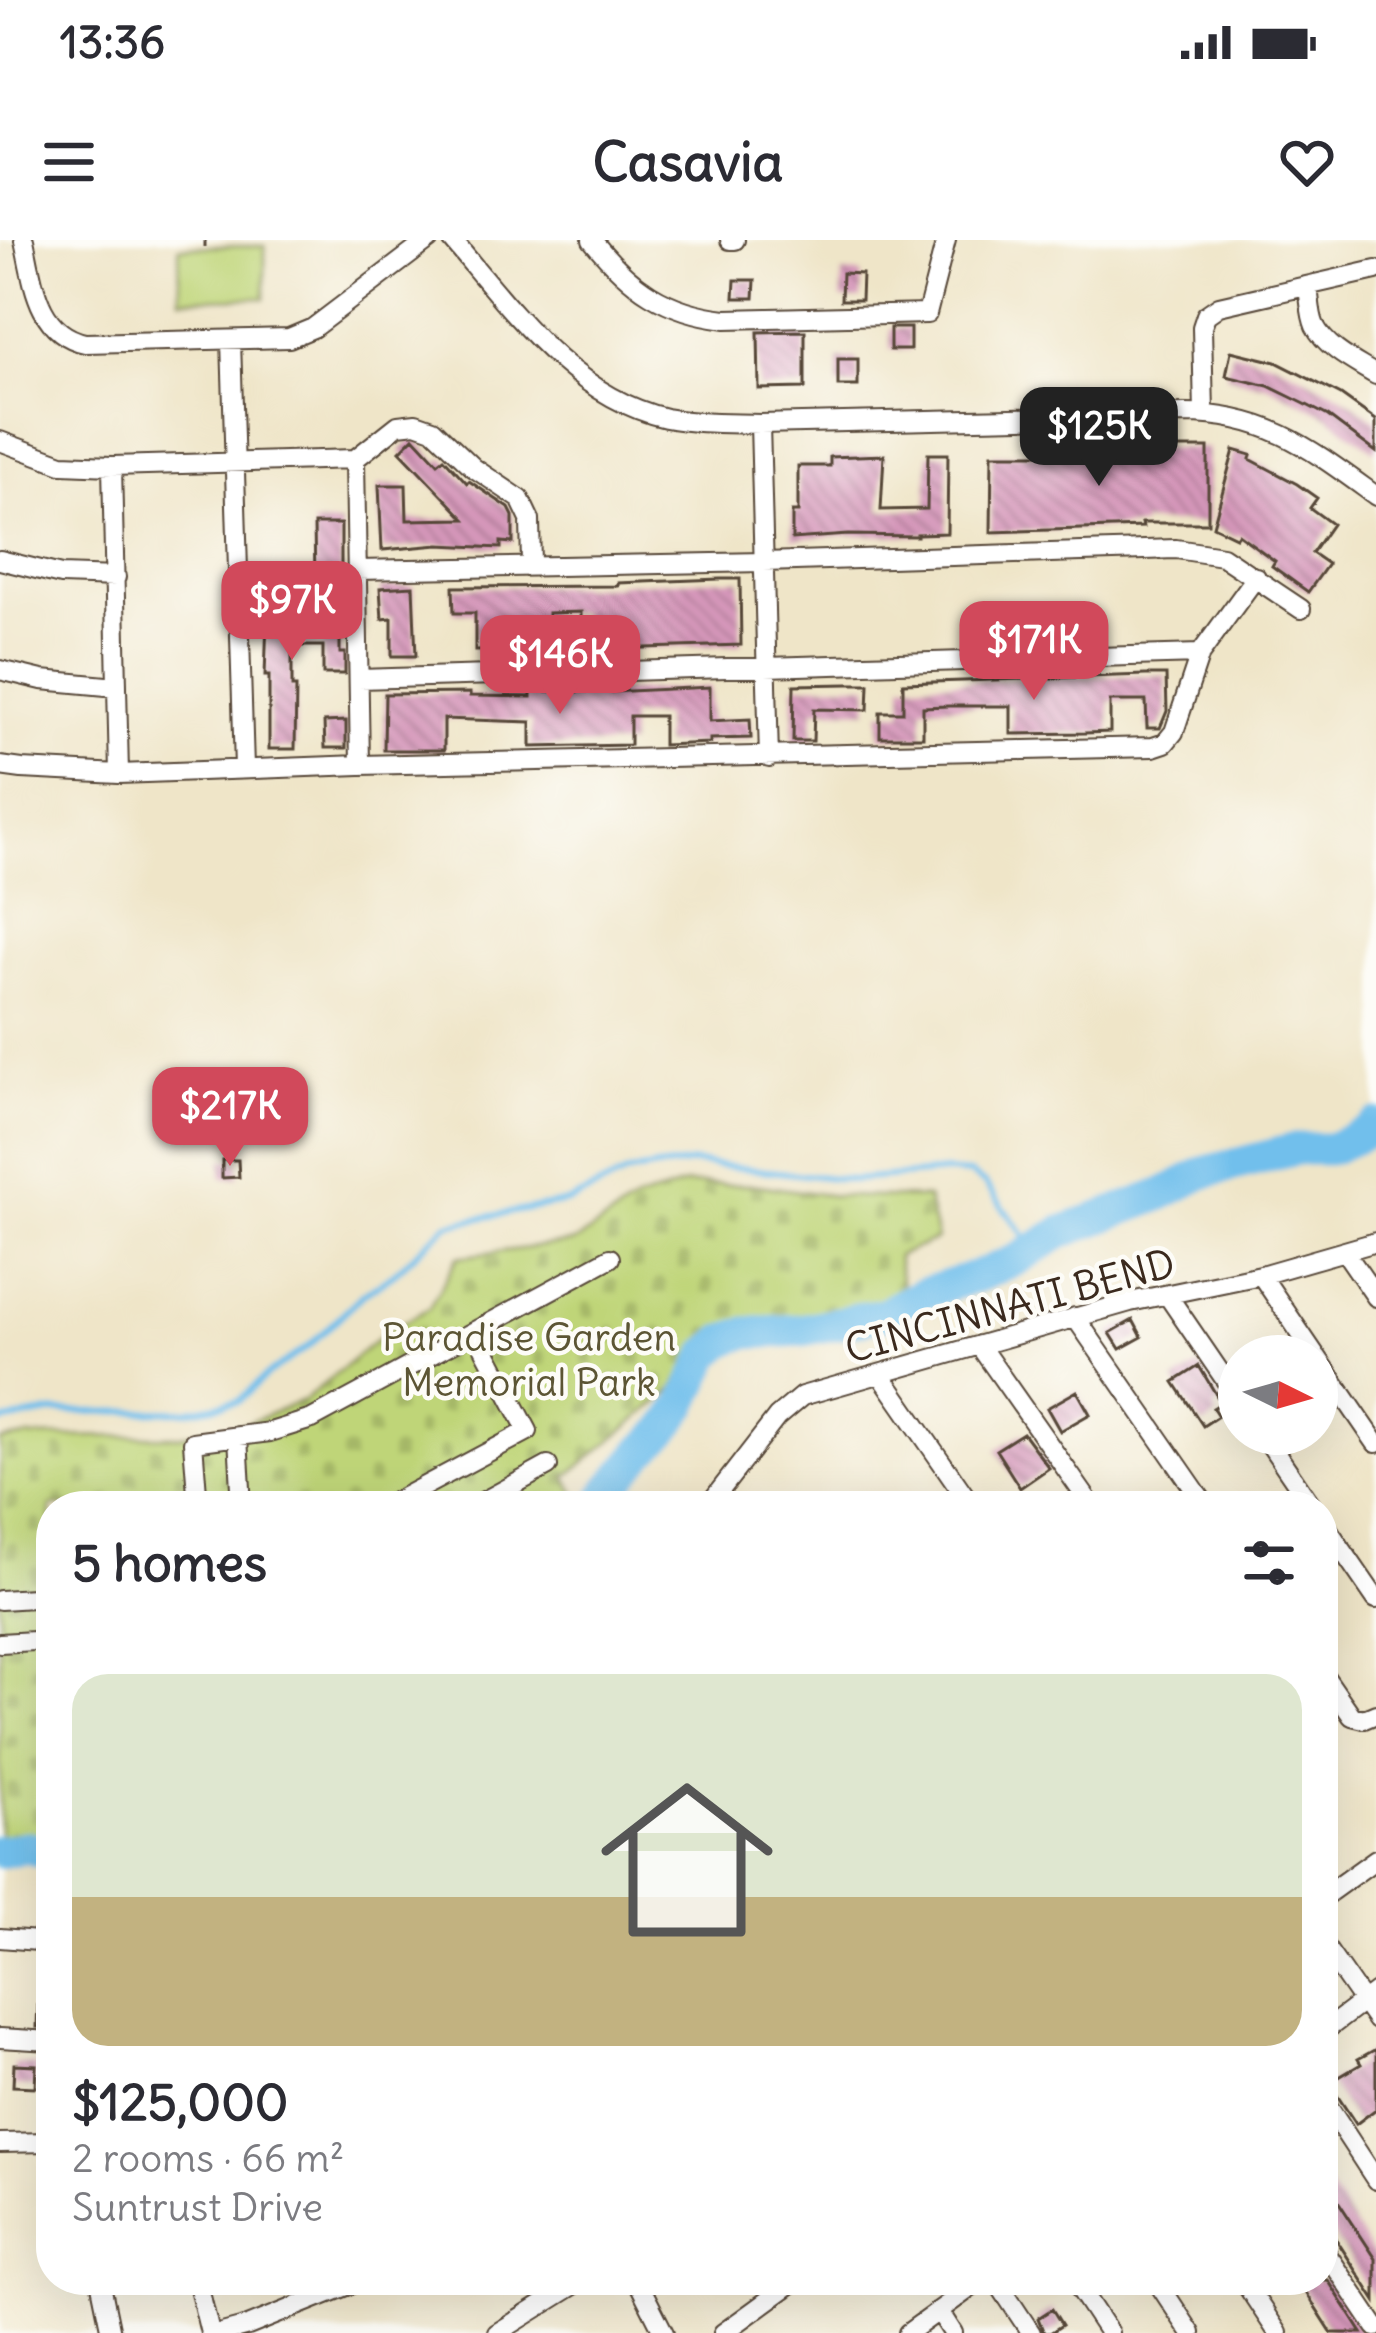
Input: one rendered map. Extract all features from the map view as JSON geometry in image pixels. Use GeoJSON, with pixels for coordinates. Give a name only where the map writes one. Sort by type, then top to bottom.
{"type":"FeatureCollection","features":[{"type":"Feature","properties":{"kind":"street"},"geometry":{"type":"LineString","coordinates":[[24,240],[46,318],[71,340],[85,343],[289,338],[313,328],[429,240]]}},
{"type":"Feature","properties":{"kind":"street"},"geometry":{"type":"LineString","coordinates":[[452,240],[562,361],[632,406],[663,417],[760,424],[1204,414],[1259,423],[1287,436],[1376,496]]}},
{"type":"Feature","properties":{"kind":"street"},"geometry":{"type":"LineString","coordinates":[[592,240],[645,293],[697,316],[726,319],[927,314],[946,240]]}},
{"type":"Feature","properties":{"kind":"street"},"geometry":{"type":"LineString","coordinates":[[1204,414],[1202,327],[1206,315],[1220,306],[1376,270]]}},
{"type":"Feature","properties":{"kind":"street"},"geometry":{"type":"LineString","coordinates":[[1308,287],[1314,324],[1326,340],[1376,375]]}},
{"type":"Feature","properties":{"kind":"street"},"geometry":{"type":"LineString","coordinates":[[231,340],[244,768]]}},
{"type":"Feature","properties":{"kind":"street"},"geometry":{"type":"LineString","coordinates":[[0,441],[62,464],[355,459],[398,425],[416,423],[433,429],[474,468],[520,499],[530,520],[531,565]]}},
{"type":"Feature","properties":{"kind":"street"},"geometry":{"type":"LineString","coordinates":[[760,424],[769,758]]}},
{"type":"Feature","properties":{"kind":"street"},"geometry":{"type":"LineString","coordinates":[[355,459],[361,765]]}},
{"type":"Feature","properties":{"kind":"street"},"geometry":{"type":"LineString","coordinates":[[112,466],[119,774]]}},
{"type":"Feature","properties":{"kind":"street"},"geometry":{"type":"LineString","coordinates":[[357,570],[1176,549],[1222,556],[1301,608]]}},
{"type":"Feature","properties":{"kind":"street"},"geometry":{"type":"LineString","coordinates":[[0,560],[61,575],[116,577]]}},
{"type":"Feature","properties":{"kind":"street"},"geometry":{"type":"LineString","coordinates":[[0,766],[119,774],[1153,747],[1165,743],[1174,732],[1200,654],[1256,577]]}},
{"type":"Feature","properties":{"kind":"street"},"geometry":{"type":"LineString","coordinates":[[359,679],[1200,654]]}},
{"type":"Feature","properties":{"kind":"street"},"geometry":{"type":"LineString","coordinates":[[0,670],[42,680],[117,687]]}},
{"type":"Feature","properties":{"kind":"street","name":"CINCINNATI BEND"},"geometry":{"type":"LineString","coordinates":[[720,1491],[788,1405],[802,1396],[1130,1302],[1261,1275],[1376,1242]]}},
{"type":"Feature","properties":{"kind":"street"},"geometry":{"type":"LineString","coordinates":[[1345,1252],[1376,1297]]}},
{"type":"Feature","properties":{"kind":"street"},"geometry":{"type":"LineString","coordinates":[[196,1491],[193,1442],[300,1424],[610,1258]]}},
{"type":"Feature","properties":{"kind":"street"},"geometry":{"type":"LineString","coordinates":[[1261,1275],[1302,1335]]}},
{"type":"Feature","properties":{"kind":"street"},"geometry":{"type":"LineString","coordinates":[[1168,1296],[1218,1369]]}},
{"type":"Feature","properties":{"kind":"street"},"geometry":{"type":"LineString","coordinates":[[1076,1317],[1196,1491]]}},
{"type":"Feature","properties":{"kind":"street"},"geometry":{"type":"LineString","coordinates":[[416,1491],[528,1431],[475,1331]]}},
{"type":"Feature","properties":{"kind":"street"},"geometry":{"type":"LineString","coordinates":[[979,1345],[1081,1491]]}},
{"type":"Feature","properties":{"kind":"street"},"geometry":{"type":"LineString","coordinates":[[880,1375],[961,1491]]}},
{"type":"Feature","properties":{"kind":"street"},"geometry":{"type":"LineString","coordinates":[[1338,1387],[1376,1444]]}},
{"type":"Feature","properties":{"kind":"street"},"geometry":{"type":"LineString","coordinates":[[238,1437],[241,1491]]}},
{"type":"Feature","properties":{"kind":"street"},"geometry":{"type":"LineString","coordinates":[[1277,1455],[1302,1491]]}},
{"type":"Feature","properties":{"kind":"street"},"geometry":{"type":"LineString","coordinates":[[502,1491],[548,1466]]}},
{"type":"Feature","properties":{"kind":"street"},"geometry":{"type":"LineString","coordinates":[[1338,1544],[1376,1599]]}},
{"type":"Feature","properties":{"kind":"street"},"geometry":{"type":"LineString","coordinates":[[0,1600],[36,1598]]}},
{"type":"Feature","properties":{"kind":"street"},"geometry":{"type":"LineString","coordinates":[[0,1643],[36,1641]]}},
{"type":"Feature","properties":{"kind":"street"},"geometry":{"type":"LineString","coordinates":[[1338,1696],[1352,1716],[1364,1719],[1376,1714]]}},
{"type":"Feature","properties":{"kind":"street"},"geometry":{"type":"LineString","coordinates":[[1338,1887],[1376,1859]]}},
{"type":"Feature","properties":{"kind":"street"},"geometry":{"type":"LineString","coordinates":[[0,1938],[36,1941]]}},
{"type":"Feature","properties":{"kind":"street"},"geometry":{"type":"LineString","coordinates":[[1338,1962],[1370,1997],[1376,2020]]}},
{"type":"Feature","properties":{"kind":"street"},"geometry":{"type":"LineString","coordinates":[[1338,2021],[1370,1997]]}},
{"type":"Feature","properties":{"kind":"street"},"geometry":{"type":"LineString","coordinates":[[0,2038],[36,2040]]}},
{"type":"Feature","properties":{"kind":"street"},"geometry":{"type":"LineString","coordinates":[[1338,2122],[1376,2180]]}},
{"type":"Feature","properties":{"kind":"street"},"geometry":{"type":"LineString","coordinates":[[0,2143],[36,2143]]}},
{"type":"Feature","properties":{"kind":"street"},"geometry":{"type":"LineString","coordinates":[[1338,2270],[1376,2327]]}},
{"type":"Feature","properties":{"kind":"street"},"geometry":{"type":"LineString","coordinates":[[103,2295],[111,2333]]}},
{"type":"Feature","properties":{"kind":"street"},"geometry":{"type":"LineString","coordinates":[[201,2295],[210,2333]]}},
{"type":"Feature","properties":{"kind":"street"},"geometry":{"type":"LineString","coordinates":[[309,2295],[310,2301]]}},
{"type":"Feature","properties":{"kind":"street"},"geometry":{"type":"LineString","coordinates":[[222,2333],[325,2295]]}},
{"type":"Feature","properties":{"kind":"street"},"geometry":{"type":"LineString","coordinates":[[497,2333],[558,2295]]}},
{"type":"Feature","properties":{"kind":"street"},"geometry":{"type":"LineString","coordinates":[[645,2295],[664,2333]]}},
{"type":"Feature","properties":{"kind":"street"},"geometry":{"type":"LineString","coordinates":[[723,2333],[775,2295]]}},
{"type":"Feature","properties":{"kind":"street"},"geometry":{"type":"LineString","coordinates":[[908,2333],[961,2295]]}},
{"type":"Feature","properties":{"kind":"street"},"geometry":{"type":"LineString","coordinates":[[1006,2295],[1031,2333]]}},
{"type":"Feature","properties":{"kind":"street"},"geometry":{"type":"LineString","coordinates":[[1084,2295],[1109,2333]]}},
{"type":"Feature","properties":{"kind":"street"},"geometry":{"type":"LineString","coordinates":[[1166,2295],[1191,2333]]}},
{"type":"Feature","properties":{"kind":"street"},"geometry":{"type":"LineString","coordinates":[[1253,2295],[1278,2333]]}},
{"type":"Feature","properties":{"kind":"street"},"geometry":{"type":"LineString","coordinates":[[939,2312],[953,2333]]}},
{"type":"Feature","properties":{"kind":"green space"},"geometry":{"type":"Polygon","coordinates":[[[265,246],[265,298],[180,299],[179,247],[265,246]]]}},
{"type":"Feature","properties":{"kind":"green space","name":"Paradise Garden Memorial Park"},"geometry":{"type":"Polygon","coordinates":[[[686,1184],[927,1198],[937,1239],[897,1256],[903,1294],[829,1321],[789,1329],[723,1327],[702,1340],[673,1390],[566,1477],[574,1491],[36,1491],[36,1837],[0,1839],[0,1441],[177,1436],[241,1426],[306,1399],[386,1332],[429,1308],[458,1257],[575,1242],[636,1201],[686,1184]]]}},
{"type":"Feature","properties":{"kind":"building"},"geometry":{"type":"Polygon","coordinates":[[[842,273],[862,274],[861,300],[841,300],[842,273]]]}},
{"type":"Feature","properties":{"kind":"building"},"geometry":{"type":"Polygon","coordinates":[[[735,280],[755,280],[754,298],[734,298],[735,280]]]}},
{"type":"Feature","properties":{"kind":"building"},"geometry":{"type":"Polygon","coordinates":[[[890,328],[910,328],[910,350],[890,350],[890,328]]]}},
{"type":"Feature","properties":{"kind":"building"},"geometry":{"type":"Polygon","coordinates":[[[805,331],[805,388],[759,389],[758,332],[805,331]]]}},
{"type":"Feature","properties":{"kind":"building"},"geometry":{"type":"Polygon","coordinates":[[[1231,351],[1276,362],[1341,395],[1376,420],[1376,452],[1305,404],[1268,386],[1226,376],[1231,351]]]}},
{"type":"Feature","properties":{"kind":"building"},"geometry":{"type":"Polygon","coordinates":[[[838,359],[858,359],[858,386],[838,386],[838,359]]]}},
{"type":"Feature","properties":{"kind":"building"},"geometry":{"type":"Polygon","coordinates":[[[414,437],[438,463],[444,458],[467,483],[509,508],[513,543],[501,542],[501,548],[439,545],[382,550],[379,485],[406,485],[407,520],[465,519],[400,451],[414,437]]]}},
{"type":"Feature","properties":{"kind":"building"},"geometry":{"type":"Polygon","coordinates":[[[1208,448],[1208,523],[991,532],[992,454],[1208,448]]]}},
{"type":"Feature","properties":{"kind":"building"},"geometry":{"type":"Polygon","coordinates":[[[1234,450],[1251,455],[1250,459],[1317,498],[1310,508],[1332,524],[1312,553],[1328,564],[1308,592],[1238,534],[1213,526],[1234,450]]]}},
{"type":"Feature","properties":{"kind":"building"},"geometry":{"type":"Polygon","coordinates":[[[928,454],[948,454],[947,533],[792,539],[792,512],[798,512],[798,466],[830,466],[830,457],[884,455],[881,510],[927,509],[928,454]]]}},
{"type":"Feature","properties":{"kind":"building"},"geometry":{"type":"Polygon","coordinates":[[[314,524],[341,524],[341,577],[315,577],[314,524]]]}},
{"type":"Feature","properties":{"kind":"building"},"geometry":{"type":"Polygon","coordinates":[[[740,579],[741,645],[581,650],[581,612],[548,613],[549,650],[475,651],[475,613],[454,613],[453,587],[740,579]]]}},
{"type":"Feature","properties":{"kind":"building"},"geometry":{"type":"Polygon","coordinates":[[[413,586],[416,656],[392,656],[392,618],[382,619],[380,588],[413,586]]]}},
{"type":"Feature","properties":{"kind":"building"},"geometry":{"type":"Polygon","coordinates":[[[268,591],[295,591],[295,625],[340,625],[340,653],[345,653],[345,674],[323,674],[323,646],[292,646],[295,749],[269,749],[268,591]]]}},
{"type":"Feature","properties":{"kind":"building"},"geometry":{"type":"Polygon","coordinates":[[[1166,675],[1167,711],[1160,728],[1147,728],[1146,701],[1110,701],[1110,732],[1084,733],[1011,734],[1011,706],[949,706],[923,707],[923,737],[880,737],[880,712],[903,712],[903,683],[1166,675]]]}},
{"type":"Feature","properties":{"kind":"building"},"geometry":{"type":"Polygon","coordinates":[[[869,684],[868,710],[814,709],[813,741],[793,741],[794,685],[869,684]]]}},
{"type":"Feature","properties":{"kind":"building"},"geometry":{"type":"Polygon","coordinates":[[[710,687],[710,721],[750,719],[751,738],[663,745],[663,716],[630,716],[630,745],[531,747],[531,722],[444,719],[444,750],[384,750],[385,694],[531,697],[531,691],[710,687]]]}},
{"type":"Feature","properties":{"kind":"building"},"geometry":{"type":"Polygon","coordinates":[[[346,721],[346,748],[325,748],[324,722],[346,721]]]}},
{"type":"Feature","properties":{"kind":"building"},"geometry":{"type":"Polygon","coordinates":[[[222,1160],[238,1160],[239,1177],[222,1178],[222,1160]]]}},
{"type":"Feature","properties":{"kind":"building"},"geometry":{"type":"Polygon","coordinates":[[[1133,1320],[1142,1337],[1120,1349],[1110,1333],[1133,1320]]]}},
{"type":"Feature","properties":{"kind":"building"},"geometry":{"type":"Polygon","coordinates":[[[1199,1366],[1218,1398],[1213,1408],[1218,1416],[1203,1426],[1174,1382],[1199,1366]]]}},
{"type":"Feature","properties":{"kind":"building"},"geometry":{"type":"Polygon","coordinates":[[[1077,1391],[1090,1414],[1060,1431],[1047,1408],[1077,1391]]]}},
{"type":"Feature","properties":{"kind":"building"},"geometry":{"type":"Polygon","coordinates":[[[1023,1433],[1049,1468],[1020,1488],[996,1450],[1023,1433]]]}},
{"type":"Feature","properties":{"kind":"building"},"geometry":{"type":"Polygon","coordinates":[[[1376,2049],[1376,2109],[1356,2124],[1338,2097],[1338,2078],[1361,2064],[1358,2059],[1376,2049]]]}},
{"type":"Feature","properties":{"kind":"building"},"geometry":{"type":"Polygon","coordinates":[[[14,2064],[36,2065],[35,2087],[13,2086],[14,2064]]]}},
{"type":"Feature","properties":{"kind":"building"},"geometry":{"type":"Polygon","coordinates":[[[1338,2201],[1376,2259],[1376,2301],[1338,2242],[1338,2201]]]}},
{"type":"Feature","properties":{"kind":"building"},"geometry":{"type":"Polygon","coordinates":[[[1308,2295],[1338,2295],[1362,2333],[1332,2333],[1308,2295]]]}},
{"type":"Feature","properties":{"kind":"building"},"geometry":{"type":"Polygon","coordinates":[[[1052,2309],[1062,2325],[1044,2333],[1038,2318],[1052,2309]]]}},
{"type":"Feature","properties":{"kind":"waterway"},"geometry":{"type":"LineString","coordinates":[[609,1491],[667,1428],[708,1355],[723,1341],[746,1333],[802,1330],[883,1314],[922,1294],[1016,1260],[1062,1232],[1161,1195],[1203,1173],[1296,1149],[1330,1149],[1376,1125]]}},
{"type":"Feature","properties":{"kind":"waterway"},"geometry":{"type":"LineString","coordinates":[[0,1422],[56,1412],[186,1411],[239,1401],[448,1224],[568,1202],[629,1173],[657,1168],[694,1163],[853,1180],[970,1174],[985,1184],[1035,1249]]}},
{"type":"Feature","properties":{"kind":"waterway"},"geometry":{"type":"LineString","coordinates":[[0,1852],[36,1850]]}}]}
